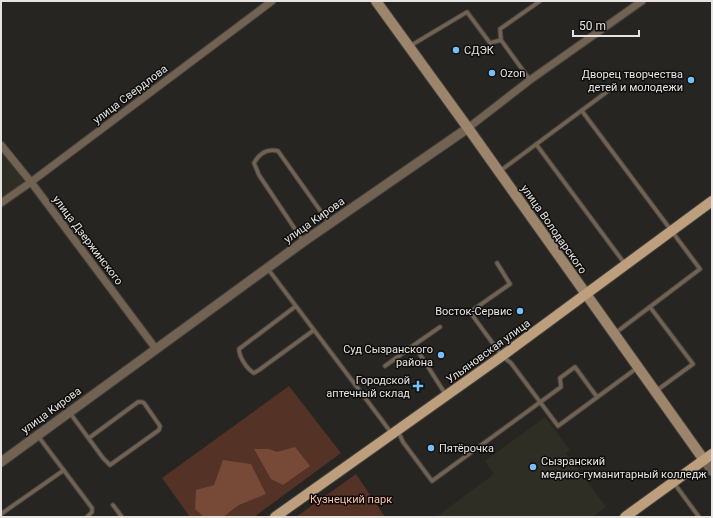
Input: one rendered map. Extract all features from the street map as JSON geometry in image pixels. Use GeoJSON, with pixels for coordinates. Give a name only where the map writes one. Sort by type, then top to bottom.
{"type":"FeatureCollection","features":[{"type":"Feature","properties":{"kind":"main road","name":"улица Володарского"},"geometry":{"type":"LineString","coordinates":[[376,1],[655,391],[708,457]]}},
{"type":"Feature","properties":{"kind":"main road","name":"Ульяновская улица"},"geometry":{"type":"LineString","coordinates":[[276,517],[447,396],[626,266],[712,201]]}},
{"type":"Feature","properties":{"kind":"main road"},"geometry":{"type":"LineString","coordinates":[[625,517],[708,457]]}},
{"type":"Feature","properties":{"kind":"street","name":"улица Свердлова"},"geometry":{"type":"LineString","coordinates":[[1,203],[272,1]]}},
{"type":"Feature","properties":{"kind":"street","name":"улица Кирова"},"geometry":{"type":"LineString","coordinates":[[1,462],[303,242],[468,128],[530,80],[642,1]]}},
{"type":"Feature","properties":{"kind":"street","name":"улица Дзержинского"},"geometry":{"type":"LineString","coordinates":[[1,145],[31,182],[156,349]]}},
{"type":"Feature","properties":{"kind":"street","name":"улица Володарского"},"geometry":{"type":"LineString","coordinates":[[708,457],[712,471]]}},
{"type":"Feature","properties":{"kind":"lane"},"geometry":{"type":"LineString","coordinates":[[530,80],[501,40],[500,29],[540,1]]}},
{"type":"Feature","properties":{"kind":"lane"},"geometry":{"type":"LineString","coordinates":[[410,47],[467,12],[490,43],[501,40]]}},
{"type":"Feature","properties":{"kind":"lane"},"geometry":{"type":"LineString","coordinates":[[499,172],[608,91]]}},
{"type":"Feature","properties":{"kind":"lane"},"geometry":{"type":"LineString","coordinates":[[582,111],[700,269],[614,334]]}},
{"type":"Feature","properties":{"kind":"lane"},"geometry":{"type":"LineString","coordinates":[[536,144],[626,266]]}},
{"type":"Feature","properties":{"kind":"lane"},"geometry":{"type":"LineString","coordinates":[[303,242],[259,175],[254,163],[261,154],[272,149],[278,151],[330,224]]}},
{"type":"Feature","properties":{"kind":"lane"},"geometry":{"type":"LineString","coordinates":[[497,263],[510,284],[470,312],[502,356],[511,363],[558,426],[638,367]]}},
{"type":"Feature","properties":{"kind":"lane"},"geometry":{"type":"LineString","coordinates":[[267,268],[384,423],[403,442],[432,481],[561,387],[560,378],[575,367],[597,397]]}},
{"type":"Feature","properties":{"kind":"lane"},"geometry":{"type":"LineString","coordinates":[[296,306],[239,349],[239,353],[251,371],[254,373],[259,370],[314,330]]}},
{"type":"Feature","properties":{"kind":"lane"},"geometry":{"type":"LineString","coordinates":[[650,307],[693,364],[655,391]]}},
{"type":"Feature","properties":{"kind":"lane"},"geometry":{"type":"LineString","coordinates":[[385,366],[440,327]]}},
{"type":"Feature","properties":{"kind":"lane"},"geometry":{"type":"LineString","coordinates":[[414,345],[447,396]]}},
{"type":"Feature","properties":{"kind":"lane"},"geometry":{"type":"LineString","coordinates":[[69,412],[108,465],[112,465],[159,430],[160,426],[144,403],[138,402],[89,438]]}},
{"type":"Feature","properties":{"kind":"lane"},"geometry":{"type":"LineString","coordinates":[[38,435],[92,508],[92,512],[88,517]]}},
{"type":"Feature","properties":{"kind":"lane"},"geometry":{"type":"LineString","coordinates":[[1,514],[64,470]]}},
{"type":"Feature","properties":{"kind":"lane"},"geometry":{"type":"LineString","coordinates":[[673,482],[699,517]]}},
{"type":"Feature","properties":{"kind":"lane"},"geometry":{"type":"LineString","coordinates":[[113,504],[122,517]]}},
{"type":"Feature","properties":{"kind":"shaded area"},"geometry":{"type":"Polygon","coordinates":[[[1,146],[28,178],[1,199],[1,146]]]}},
{"type":"Feature","properties":{"kind":"shaded area","name":"Сызранский медико-гуманитарный колледж"},"geometry":{"type":"Polygon","coordinates":[[[545,417],[570,450],[566,453],[606,507],[593,517],[436,517],[494,474],[485,461],[545,417]]]}},
{"type":"Feature","properties":{"kind":"shaded area"},"geometry":{"type":"Polygon","coordinates":[[[295,447],[310,466],[283,485],[271,479],[254,449],[269,449],[277,452],[295,447]]]}},
{"type":"Feature","properties":{"kind":"shaded area"},"geometry":{"type":"Polygon","coordinates":[[[223,460],[251,464],[266,494],[239,505],[223,517],[204,517],[195,509],[196,490],[214,485],[223,460]]]}},
{"type":"Feature","properties":{"kind":"green space"},"geometry":{"type":"Polygon","coordinates":[[[289,386],[341,453],[254,517],[190,517],[162,478],[289,386]]]}},
{"type":"Feature","properties":{"kind":"green space","name":"Кузнецкий парк"},"geometry":{"type":"Polygon","coordinates":[[[356,474],[385,517],[296,517],[356,474]]]}},
{"type":"Feature","properties":{"kind":"place","name":"СДЭК"},"geometry":{"type":"Point","coordinates":[456,50]}},
{"type":"Feature","properties":{"kind":"place","name":"Ozon"},"geometry":{"type":"Point","coordinates":[492,73]}},
{"type":"Feature","properties":{"kind":"place","name":"Дворец творчества детей и молодежи"},"geometry":{"type":"Point","coordinates":[691,80]}},
{"type":"Feature","properties":{"kind":"place","name":"Восток-Сервис"},"geometry":{"type":"Point","coordinates":[520,311]}},
{"type":"Feature","properties":{"kind":"place","name":"Суд Сызранского района"},"geometry":{"type":"Point","coordinates":[441,355]}},
{"type":"Feature","properties":{"kind":"place","name":"Городской аптечный склад"},"geometry":{"type":"Point","coordinates":[418,386]}},
{"type":"Feature","properties":{"kind":"place","name":"Пятёрочка"},"geometry":{"type":"Point","coordinates":[431,448]}},
{"type":"Feature","properties":{"kind":"place","name":"Сызранский медико-гуманитарный колледж"},"geometry":{"type":"Point","coordinates":[533,467]}}]}
